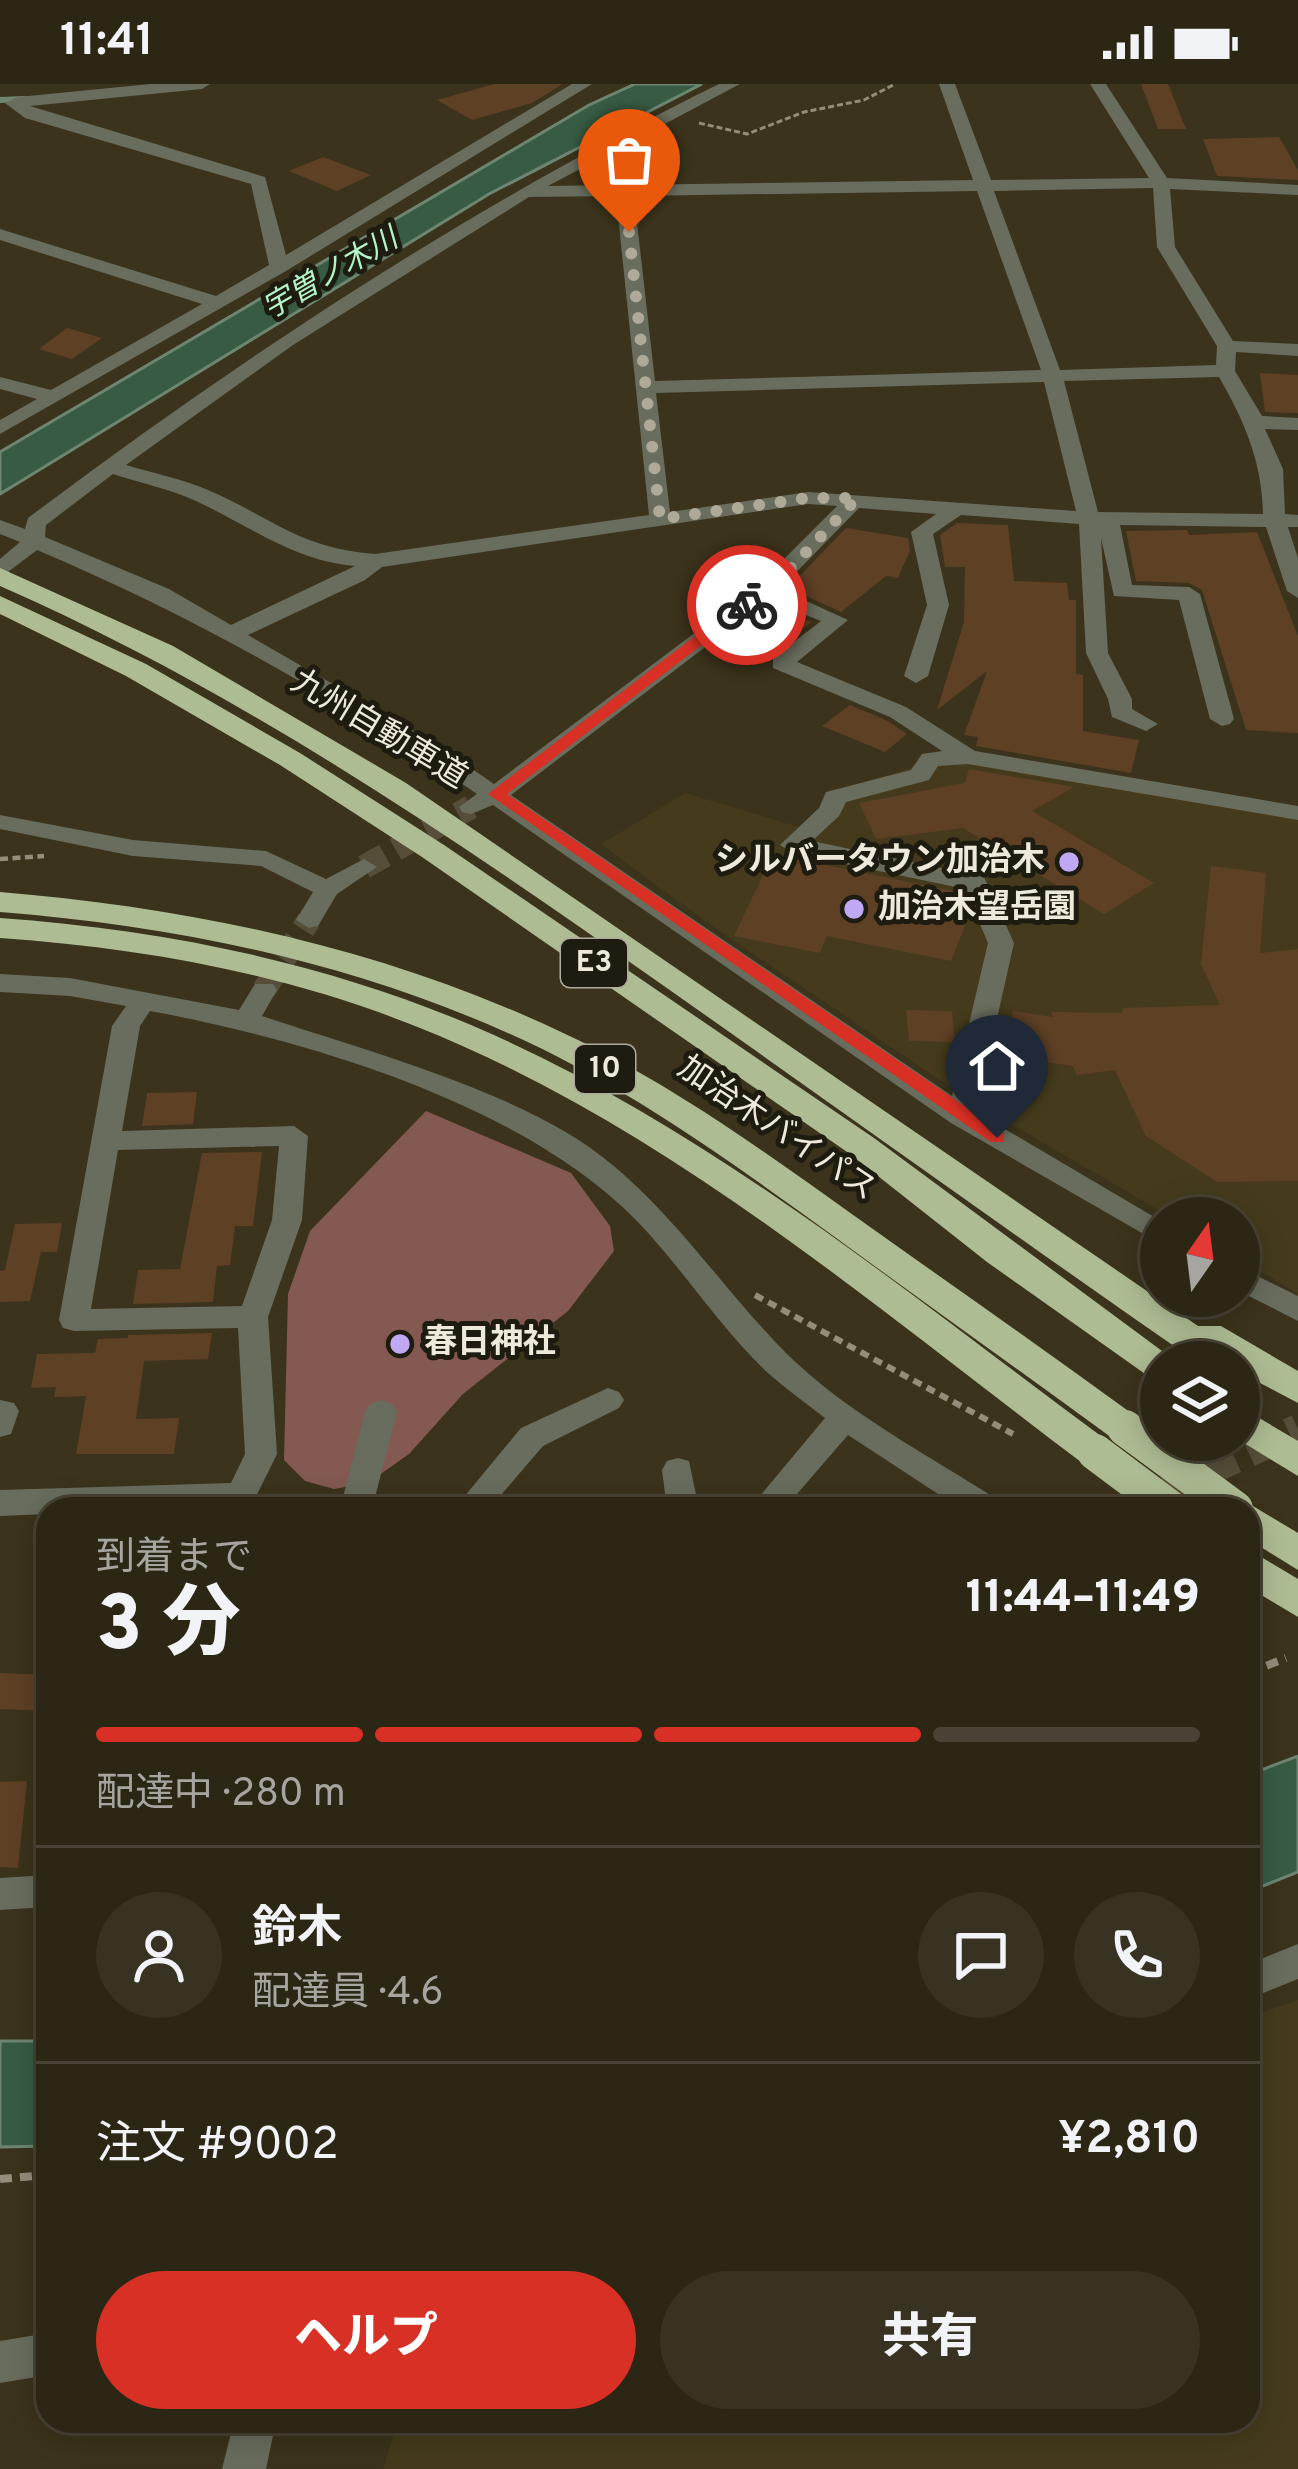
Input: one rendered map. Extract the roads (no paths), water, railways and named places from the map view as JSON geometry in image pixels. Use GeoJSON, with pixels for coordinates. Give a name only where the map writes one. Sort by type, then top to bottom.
{"type":"FeatureCollection","features":[{"type":"Feature","properties":{"kind":"highway","name":"九州自動車道"},"geometry":{"type":"LineString","coordinates":[[2,583],[166,655],[392,787],[1192,1341]]}},
{"type":"Feature","properties":{"kind":"highway","name":"九州自動車道"},"geometry":{"type":"LineString","coordinates":[[2,583],[433,851],[862,1146],[1000,1253],[1140,1351]]}},
{"type":"Feature","properties":{"kind":"highway","name":"加治木バイパス"},"geometry":{"type":"LineString","coordinates":[[0,902],[146,916],[335,958],[428,987],[585,1057],[774,1176],[1110,1440],[1161,1497]]}},
{"type":"Feature","properties":{"kind":"highway","name":"加治木バイパス"},"geometry":{"type":"LineString","coordinates":[[0,928],[54,931],[240,961],[354,993],[482,1042],[581,1093],[696,1164],[1110,1440],[1213,1497]]}},
{"type":"Feature","properties":{"kind":"highway"},"geometry":{"type":"LineString","coordinates":[[1030,1230],[1298,1389]]}},
{"type":"Feature","properties":{"kind":"highway"},"geometry":{"type":"LineString","coordinates":[[1260,1387],[1298,1413]]}},
{"type":"Feature","properties":{"kind":"highway"},"geometry":{"type":"LineString","coordinates":[[1260,1435],[1295,1459]]}},
{"type":"Feature","properties":{"kind":"highway"},"geometry":{"type":"LineString","coordinates":[[1260,1527],[1298,1554]]}},
{"type":"Feature","properties":{"kind":"highway"},"geometry":{"type":"LineString","coordinates":[[1260,1573],[1298,1600]]}},
{"type":"Feature","properties":{"kind":"street"},"geometry":{"type":"LineString","coordinates":[[6,104],[202,84]]}},
{"type":"Feature","properties":{"kind":"street"},"geometry":{"type":"LineString","coordinates":[[0,428],[584,84]]}},
{"type":"Feature","properties":{"kind":"street"},"geometry":{"type":"LineString","coordinates":[[16,532],[36,523],[109,466],[341,307],[528,191],[732,84]]}},
{"type":"Feature","properties":{"kind":"street"},"geometry":{"type":"LineString","coordinates":[[947,84],[1053,377],[1121,591],[1190,594],[1222,719]]}},
{"type":"Feature","properties":{"kind":"street"},"geometry":{"type":"LineString","coordinates":[[1098,84],[1161,183],[1166,247],[1226,346],[1225,371],[1255,422],[1255,434],[1274,469],[1274,519],[1298,591]]}},
{"type":"Feature","properties":{"kind":"street"},"geometry":{"type":"LineString","coordinates":[[6,104],[259,181],[279,267]]}},
{"type":"Feature","properties":{"kind":"street"},"geometry":{"type":"LineString","coordinates":[[528,191],[1161,183],[1298,190]]}},
{"type":"Feature","properties":{"kind":"street"},"geometry":{"type":"LineString","coordinates":[[625,193],[660,519]]}},
{"type":"Feature","properties":{"kind":"street"},"geometry":{"type":"LineString","coordinates":[[0,234],[216,302]]}},
{"type":"Feature","properties":{"kind":"street"},"geometry":{"type":"LineString","coordinates":[[1226,346],[1298,350]]}},
{"type":"Feature","properties":{"kind":"street"},"geometry":{"type":"LineString","coordinates":[[645,387],[1225,371]]}},
{"type":"Feature","properties":{"kind":"street"},"geometry":{"type":"LineString","coordinates":[[0,382],[54,397]]}},
{"type":"Feature","properties":{"kind":"street"},"geometry":{"type":"LineString","coordinates":[[1255,422],[1298,424]]}},
{"type":"Feature","properties":{"kind":"street"},"geometry":{"type":"LineString","coordinates":[[109,466],[201,495],[281,539],[328,557],[375,561],[808,498],[857,498],[953,512],[1298,521]]}},
{"type":"Feature","properties":{"kind":"street"},"geometry":{"type":"LineString","coordinates":[[1274,469],[1298,468]]}},
{"type":"Feature","properties":{"kind":"street"},"geometry":{"type":"LineString","coordinates":[[471,807],[496,794],[765,591],[857,498]]}},
{"type":"Feature","properties":{"kind":"street"},"geometry":{"type":"LineString","coordinates":[[916,676],[938,605],[922,532],[953,512]]}},
{"type":"Feature","properties":{"kind":"street"},"geometry":{"type":"LineString","coordinates":[[1098,518],[1097,653],[1120,699],[1120,712],[1146,724]]}},
{"type":"Feature","properties":{"kind":"street"},"geometry":{"type":"LineString","coordinates":[[2,583],[16,532]]}},
{"type":"Feature","properties":{"kind":"street"},"geometry":{"type":"LineString","coordinates":[[16,532],[161,594],[425,747],[961,1115],[1140,1222]]}},
{"type":"Feature","properties":{"kind":"street"},"geometry":{"type":"LineString","coordinates":[[229,635],[357,575],[375,561]]}},
{"type":"Feature","properties":{"kind":"street"},"geometry":{"type":"LineString","coordinates":[[765,591],[837,620],[781,663],[898,712],[968,757]]}},
{"type":"Feature","properties":{"kind":"street"},"geometry":{"type":"LineString","coordinates":[[961,1115],[1001,943],[975,883],[793,845],[830,811],[835,797],[920,775],[931,759],[968,757],[1298,813]]}},
{"type":"Feature","properties":{"kind":"street"},"geometry":{"type":"LineString","coordinates":[[0,823],[134,848],[266,859],[327,889]]}},
{"type":"Feature","properties":{"kind":"street"},"geometry":{"type":"LineString","coordinates":[[309,920],[327,889],[364,867]]}},
{"type":"Feature","properties":{"kind":"street"},"geometry":{"type":"LineString","coordinates":[[0,983],[28,982],[246,1020],[437,1085],[560,1141],[645,1212],[778,1364],[845,1417],[968,1497]]}},
{"type":"Feature","properties":{"kind":"street"},"geometry":{"type":"LineString","coordinates":[[246,1020],[264,990]]}},
{"type":"Feature","properties":{"kind":"street"},"geometry":{"type":"LineString","coordinates":[[143,1001],[126,1026],[74,1320],[253,1317]]}},
{"type":"Feature","properties":{"kind":"street"},"geometry":{"type":"LineString","coordinates":[[106,1141],[294,1136],[287,1220],[253,1317],[260,1454],[239,1497]]}},
{"type":"Feature","properties":{"kind":"street"},"geometry":{"type":"LineString","coordinates":[[1260,1289],[1298,1310]]}},
{"type":"Feature","properties":{"kind":"street"},"geometry":{"type":"LineString","coordinates":[[476,1497],[532,1437],[608,1400]]}},
{"type":"Feature","properties":{"kind":"street"},"geometry":{"type":"LineString","coordinates":[[359,1497],[381,1412]]}},
{"type":"Feature","properties":{"kind":"street"},"geometry":{"type":"LineString","coordinates":[[775,1497],[845,1417]]}},
{"type":"Feature","properties":{"kind":"street"},"geometry":{"type":"LineString","coordinates":[[678,1470],[681,1497]]}},
{"type":"Feature","properties":{"kind":"street"},"geometry":{"type":"LineString","coordinates":[[0,1503],[36,1503]]}},
{"type":"Feature","properties":{"kind":"street"},"geometry":{"type":"LineString","coordinates":[[0,1894],[36,1892]]}},
{"type":"Feature","properties":{"kind":"street"},"geometry":{"type":"LineString","coordinates":[[1260,1977],[1298,1961]]}},
{"type":"Feature","properties":{"kind":"street"},"geometry":{"type":"LineString","coordinates":[[0,2362],[36,2356]]}},
{"type":"Feature","properties":{"kind":"street"},"geometry":{"type":"LineString","coordinates":[[244,2469],[252,2433]]}},
{"type":"Feature","properties":{"kind":"water","name":"宇曽ノ木川"},"geometry":{"type":"Polygon","coordinates":[[[635,84],[702,84],[489,194],[0,494],[0,452],[589,105],[635,84]]]}},
{"type":"Feature","properties":{"kind":"water"},"geometry":{"type":"Polygon","coordinates":[[[1298,1756],[1298,1872],[1260,1887],[1260,1770],[1298,1756]]]}},
{"type":"Feature","properties":{"kind":"water"},"geometry":{"type":"Polygon","coordinates":[[[0,2041],[36,2041],[36,2146],[0,2147],[0,2041]]]}},
{"type":"Feature","properties":{"kind":"waterway"},"geometry":{"type":"LineString","coordinates":[[0,100],[24,99]]}},
{"type":"Feature","properties":{"kind":"tunnel"},"geometry":{"type":"LineString","coordinates":[[364,867],[471,807]]}},
{"type":"Feature","properties":{"kind":"tunnel"},"geometry":{"type":"LineString","coordinates":[[264,990],[309,920]]}},
{"type":"Feature","properties":{"kind":"tunnel"},"geometry":{"type":"LineString","coordinates":[[1152,1497],[1298,1429]]}},
{"type":"Feature","properties":{"kind":"place","name":"シルバータウン加治木"},"geometry":{"type":"Point","coordinates":[1069,862]}},
{"type":"Feature","properties":{"kind":"place","name":"加治木望岳園"},"geometry":{"type":"Point","coordinates":[854,909]}},
{"type":"Feature","properties":{"kind":"place","name":"春日神社"},"geometry":{"type":"Point","coordinates":[400,1344]}}]}
